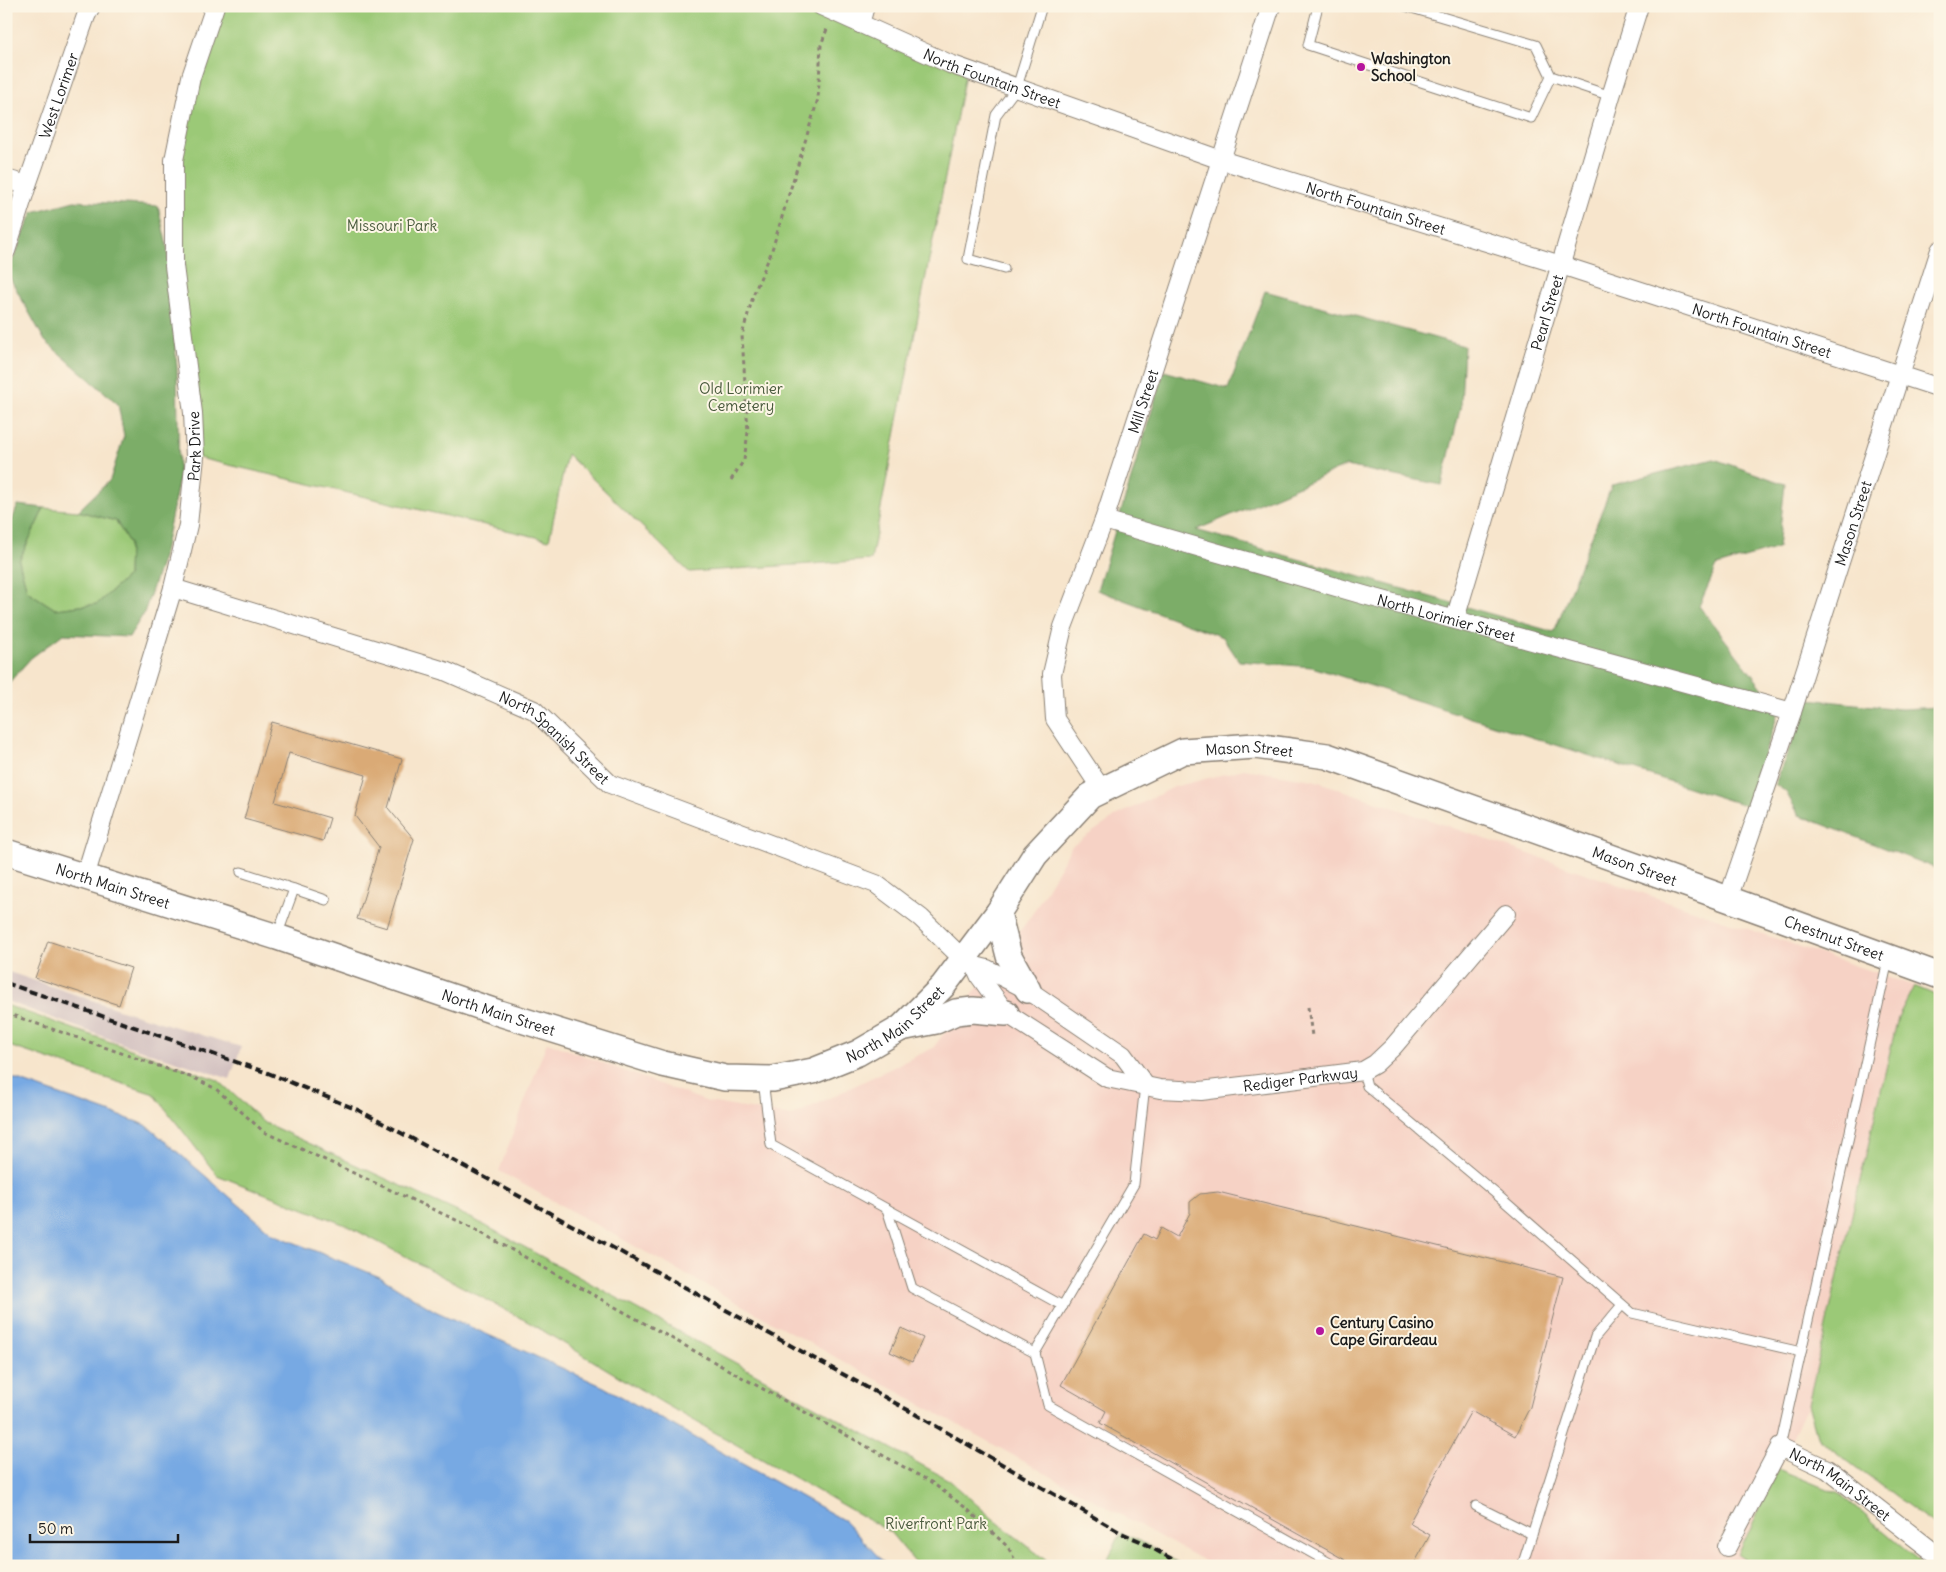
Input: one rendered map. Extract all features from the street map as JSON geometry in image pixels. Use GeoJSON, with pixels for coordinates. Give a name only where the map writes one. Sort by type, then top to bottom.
{"type":"FeatureCollection","features":[{"type":"Feature","properties":{"kind":"main road","name":"Mason Street"},"geometry":{"type":"LineString","coordinates":[[969,962],[1035,855],[1090,796],[1183,751],[1255,746],[1327,756],[1728,899]]}},
{"type":"Feature","properties":{"kind":"main road","name":"North Main Street"},"geometry":{"type":"LineString","coordinates":[[6,852],[277,937],[500,1013],[654,1061],[697,1073],[725,1078],[763,1079],[813,1071],[858,1053],[901,1028],[969,962]]}},
{"type":"Feature","properties":{"kind":"main road","name":"Chestnut Street"},"geometry":{"type":"LineString","coordinates":[[1728,899],[1940,976]]}},
{"type":"Feature","properties":{"kind":"main road"},"geometry":{"type":"LineString","coordinates":[[998,913],[1009,956],[1028,990]]}},
{"type":"Feature","properties":{"kind":"main road"},"geometry":{"type":"LineString","coordinates":[[901,1028],[936,1021],[956,1012],[979,1010],[1006,1012]]}},
{"type":"Feature","properties":{"kind":"street","name":"West Lorimer"},"geometry":{"type":"LineString","coordinates":[[6,251],[27,185],[91,6]]}},
{"type":"Feature","properties":{"kind":"street","name":"Park Drive"},"geometry":{"type":"LineString","coordinates":[[84,877],[173,588],[188,525],[196,457],[193,412],[174,266],[174,160],[191,76],[215,6]]}},
{"type":"Feature","properties":{"kind":"street"},"geometry":{"type":"LineString","coordinates":[[860,24],[865,6]]}},
{"type":"Feature","properties":{"kind":"street","name":"Mill Street"},"geometry":{"type":"LineString","coordinates":[[1102,790],[1056,719],[1052,674],[1063,628],[1104,520],[1272,6]]}},
{"type":"Feature","properties":{"kind":"street","name":"Pearl Street"},"geometry":{"type":"LineString","coordinates":[[1455,619],[1639,6]]}},
{"type":"Feature","properties":{"kind":"street","name":"North Fountain Street"},"geometry":{"type":"LineString","coordinates":[[828,9],[950,64],[1221,160],[1561,265],[1940,388]]}},
{"type":"Feature","properties":{"kind":"street"},"geometry":{"type":"LineString","coordinates":[[6,179],[27,185]]}},
{"type":"Feature","properties":{"kind":"street","name":"Mason Street"},"geometry":{"type":"LineString","coordinates":[[1728,899],[1792,712],[1940,250]]}},
{"type":"Feature","properties":{"kind":"street","name":"North Lorimier Street"},"geometry":{"type":"LineString","coordinates":[[1104,520],[1364,595],[1792,712]]}},
{"type":"Feature","properties":{"kind":"street","name":"North Spanish Street"},"geometry":{"type":"LineString","coordinates":[[173,588],[445,670],[534,710],[610,784],[876,884],[921,918],[969,962]]}},
{"type":"Feature","properties":{"kind":"street","name":"Rediger Parkway"},"geometry":{"type":"LineString","coordinates":[[969,962],[1006,1012],[1107,1078],[1180,1091],[1200,1091],[1363,1071],[1375,1064],[1393,1047],[1506,914]]}},
{"type":"Feature","properties":{"kind":"street"},"geometry":{"type":"LineString","coordinates":[[969,962],[1028,990],[1123,1055],[1145,1086]]}},
{"type":"Feature","properties":{"kind":"street","name":"North Main Street"},"geometry":{"type":"LineString","coordinates":[[1727,1547],[1780,1448],[1827,1469],[1940,1557]]}},
{"type":"Feature","properties":{"kind":"lane"},"geometry":{"type":"LineString","coordinates":[[1004,269],[968,258],[996,115],[1017,87],[1042,6]]}},
{"type":"Feature","properties":{"kind":"lane"},"geometry":{"type":"LineString","coordinates":[[1318,6],[1308,45],[1531,118],[1551,76]]}},
{"type":"Feature","properties":{"kind":"lane"},"geometry":{"type":"LineString","coordinates":[[1405,6],[1536,45],[1551,76],[1611,96]]}},
{"type":"Feature","properties":{"kind":"lane"},"geometry":{"type":"LineString","coordinates":[[241,872],[326,900]]}},
{"type":"Feature","properties":{"kind":"lane"},"geometry":{"type":"LineString","coordinates":[[277,937],[294,889]]}},
{"type":"Feature","properties":{"kind":"lane"},"geometry":{"type":"LineString","coordinates":[[1780,1448],[1888,957]]}},
{"type":"Feature","properties":{"kind":"lane"},"geometry":{"type":"LineString","coordinates":[[1363,1071],[1367,1086],[1495,1193],[1632,1313],[1801,1352]]}},
{"type":"Feature","properties":{"kind":"lane"},"geometry":{"type":"LineString","coordinates":[[763,1079],[771,1145],[1063,1306]]}},
{"type":"Feature","properties":{"kind":"lane"},"geometry":{"type":"LineString","coordinates":[[1145,1086],[1134,1184],[1035,1353],[1048,1405],[1335,1566]]}},
{"type":"Feature","properties":{"kind":"lane"},"geometry":{"type":"LineString","coordinates":[[887,1209],[912,1288],[1035,1353]]}},
{"type":"Feature","properties":{"kind":"lane"},"geometry":{"type":"LineString","coordinates":[[1522,1566],[1595,1338],[1622,1305]]}},
{"type":"Feature","properties":{"kind":"lane"},"geometry":{"type":"LineString","coordinates":[[1476,1506],[1532,1534]]}},
{"type":"Feature","properties":{"kind":"path"},"geometry":{"type":"LineString","coordinates":[[731,480],[744,460],[748,432],[742,335],[754,293],[772,253],[818,99],[821,45],[828,9]]}},
{"type":"Feature","properties":{"kind":"path"},"geometry":{"type":"LineString","coordinates":[[1308,1007],[1312,1036]]}},
{"type":"Feature","properties":{"kind":"path"},"geometry":{"type":"LineString","coordinates":[[6,1013],[196,1079],[216,1089],[264,1132],[467,1225],[931,1482],[966,1508],[1008,1547],[1018,1566]]}},
{"type":"Feature","properties":{"kind":"shaded area"},"geometry":{"type":"Polygon","coordinates":[[[1244,769],[1313,780],[1914,986],[1898,1017],[1808,1404],[1738,1555],[1754,1566],[1213,1566],[499,1171],[547,1042],[708,1102],[792,1116],[933,1048],[1031,916],[1072,846],[1118,815],[1174,787],[1244,769]]]}},
{"type":"Feature","properties":{"kind":"shaded area"},"geometry":{"type":"Polygon","coordinates":[[[6,971],[121,1010],[241,1047],[230,1079],[126,1045],[6,1001],[6,971]]]}},
{"type":"Feature","properties":{"kind":"green space"},"geometry":{"type":"Polygon","coordinates":[[[215,6],[822,6],[966,69],[871,560],[689,572],[567,454],[549,540],[195,457],[174,160],[215,6]]]}},
{"type":"Feature","properties":{"kind":"green space"},"geometry":{"type":"Polygon","coordinates":[[[74,201],[158,206],[167,246],[177,368],[179,479],[163,557],[144,613],[129,637],[63,634],[31,658],[6,686],[6,535],[18,505],[44,508],[19,561],[27,591],[55,609],[97,604],[128,576],[129,543],[116,521],[78,511],[110,480],[124,436],[118,404],[45,341],[10,278],[10,267],[33,212],[74,201]]]}},
{"type":"Feature","properties":{"kind":"green space"},"geometry":{"type":"Polygon","coordinates":[[[1265,291],[1464,346],[1461,405],[1442,485],[1346,466],[1196,530],[1554,632],[1612,485],[1714,459],[1785,484],[1778,548],[1717,566],[1699,606],[1767,694],[1784,696],[1747,806],[1312,667],[1239,661],[1223,637],[1097,590],[1164,371],[1228,389],[1265,291]]]}},
{"type":"Feature","properties":{"kind":"green space"},"geometry":{"type":"Polygon","coordinates":[[[44,508],[78,511],[116,521],[129,543],[128,576],[97,604],[55,609],[27,591],[19,561],[44,508]]]}},
{"type":"Feature","properties":{"kind":"green space"},"geometry":{"type":"Polygon","coordinates":[[[1809,699],[1901,709],[1940,707],[1940,870],[1799,815],[1786,792],[1775,784],[1809,699]]]}},
{"type":"Feature","properties":{"kind":"green space"},"geometry":{"type":"Polygon","coordinates":[[[1914,986],[1940,997],[1940,1530],[1818,1439],[1808,1404],[1898,1017],[1914,986]]]}},
{"type":"Feature","properties":{"kind":"green space","name":"Riverfront Park"},"geometry":{"type":"Polygon","coordinates":[[[6,1005],[218,1080],[263,1122],[475,1220],[949,1480],[992,1518],[1053,1566],[918,1566],[890,1532],[663,1403],[530,1323],[348,1226],[217,1175],[154,1094],[6,1045],[6,1005]]]}},
{"type":"Feature","properties":{"kind":"green space"},"geometry":{"type":"Polygon","coordinates":[[[1778,1469],[1839,1494],[1924,1566],[1754,1566],[1738,1555],[1778,1469]]]}},
{"type":"Feature","properties":{"kind":"green space"},"geometry":{"type":"Polygon","coordinates":[[[1121,1533],[1140,1541],[1184,1566],[1104,1566],[1121,1533]]]}},
{"type":"Feature","properties":{"kind":"water"},"geometry":{"type":"Polygon","coordinates":[[[6,1076],[146,1125],[273,1234],[380,1277],[435,1311],[604,1387],[845,1521],[887,1566],[6,1566],[6,1076]]]}},
{"type":"Feature","properties":{"kind":"building"},"geometry":{"type":"Polygon","coordinates":[[[272,722],[402,759],[388,808],[414,839],[387,928],[357,919],[379,847],[355,816],[366,775],[289,753],[275,802],[330,818],[323,841],[244,819],[272,722]]]}},
{"type":"Feature","properties":{"kind":"building"},"geometry":{"type":"Polygon","coordinates":[[[48,941],[131,968],[119,1005],[35,978],[48,941]]]}},
{"type":"Feature","properties":{"kind":"building","name":"Century Casino Cape Girardeau"},"geometry":{"type":"Polygon","coordinates":[[[1218,1192],[1563,1277],[1530,1407],[1515,1436],[1471,1411],[1409,1523],[1430,1535],[1413,1566],[1356,1566],[1100,1423],[1106,1411],[1061,1385],[1144,1234],[1155,1240],[1161,1228],[1177,1237],[1190,1213],[1190,1202],[1200,1194],[1218,1192]]]}},
{"type":"Feature","properties":{"kind":"building"},"geometry":{"type":"Polygon","coordinates":[[[901,1328],[923,1338],[912,1362],[890,1352],[901,1328]]]}},
{"type":"Feature","properties":{"kind":"railway"},"geometry":{"type":"LineString","coordinates":[[6,983],[268,1073],[358,1110],[486,1178],[908,1410],[1121,1533],[1140,1541],[1184,1566]]}},
{"type":"Feature","properties":{"kind":"place","name":"Washington School"},"geometry":{"type":"Point","coordinates":[1361,67]}},
{"type":"Feature","properties":{"kind":"place","name":"Century Casino Cape Girardeau"},"geometry":{"type":"Point","coordinates":[1320,1331]}},
{"type":"Feature","properties":{"kind":"park label","name":"Missouri Park"},"geometry":{"type":"Point","coordinates":[392,225]}},
{"type":"Feature","properties":{"kind":"park label","name":"Old Lorimier Cemetery"},"geometry":{"type":"Point","coordinates":[741,396]}}]}
